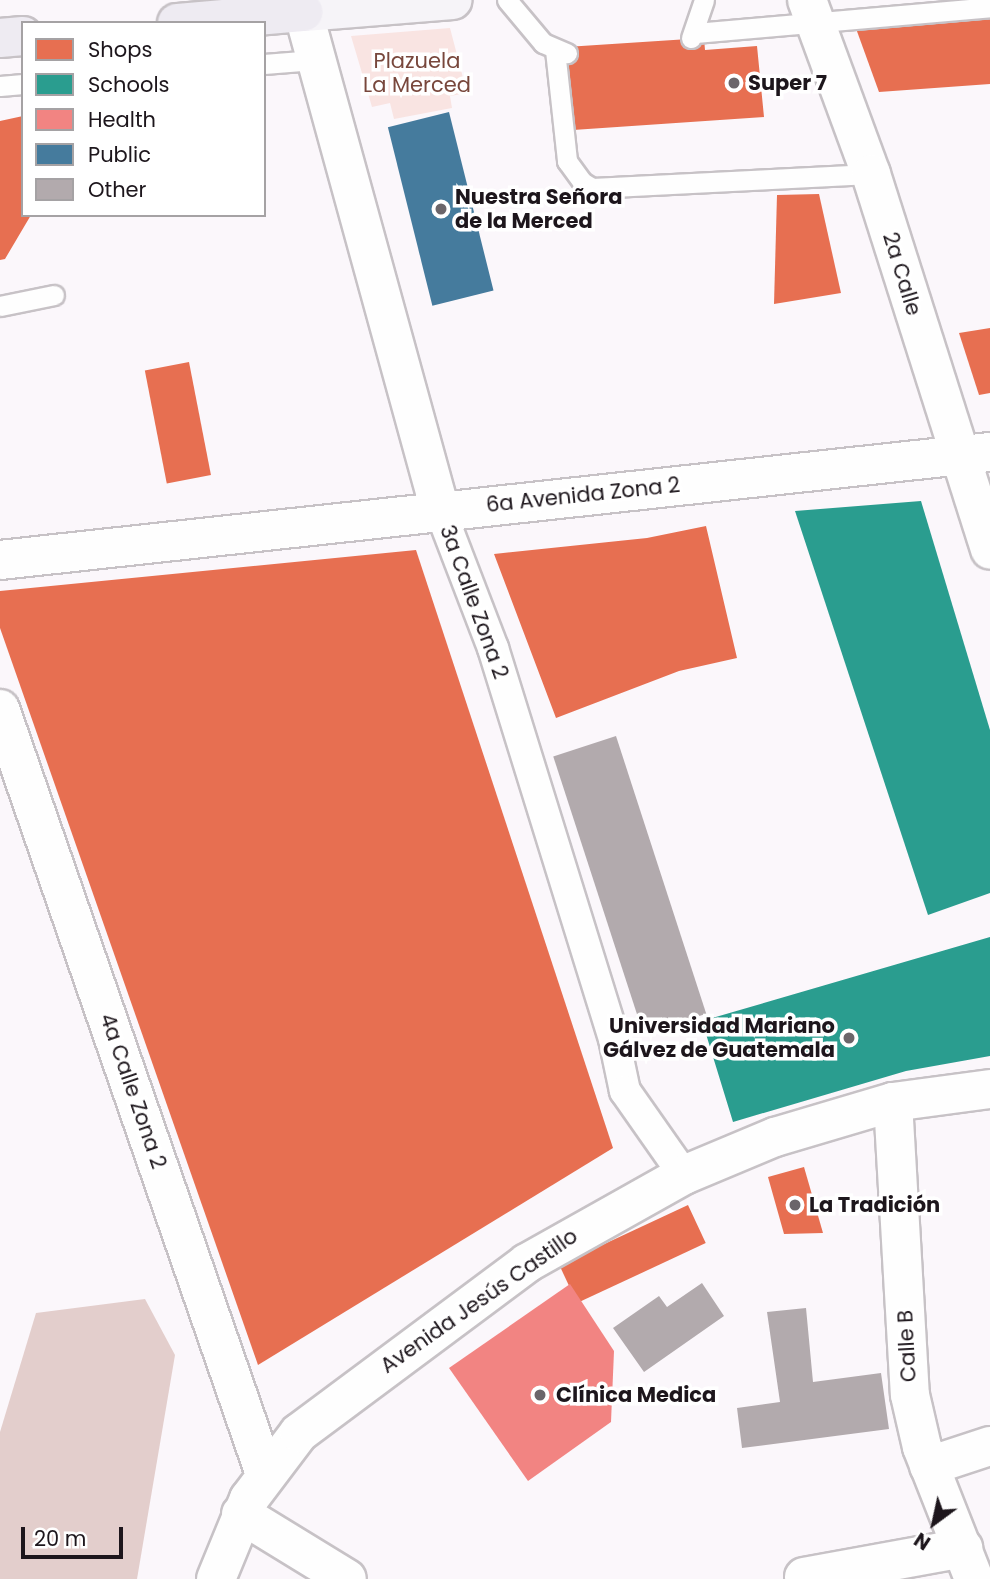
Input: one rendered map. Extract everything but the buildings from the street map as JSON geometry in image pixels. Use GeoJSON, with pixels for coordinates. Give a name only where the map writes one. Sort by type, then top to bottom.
{"type":"FeatureCollection","features":[{"type":"Feature","properties":{"kind":"main road"},"geometry":{"type":"LineString","coordinates":[[192,21],[302,6],[453,0]]}},
{"type":"Feature","properties":{"kind":"main road"},"geometry":{"type":"LineString","coordinates":[[0,38],[21,36]]}},
{"type":"Feature","properties":{"kind":"street","name":"3a Calle Zona 2"},"geometry":{"type":"LineString","coordinates":[[302,6],[314,60],[440,510],[493,648],[614,1039],[625,1091],[684,1175]]}},
{"type":"Feature","properties":{"kind":"street","name":"2a Calle"},"geometry":{"type":"LineString","coordinates":[[811,10],[974,453],[990,550]]}},
{"type":"Feature","properties":{"kind":"street","name":"6a Avenida Zona 2"},"geometry":{"type":"LineString","coordinates":[[0,560],[974,453]]}},
{"type":"Feature","properties":{"kind":"street","name":"4a Calle Zona 2"},"geometry":{"type":"LineString","coordinates":[[0,709],[265,1474]]}},
{"type":"Feature","properties":{"kind":"street","name":"Avenida Jesús Castillo"},"geometry":{"type":"LineString","coordinates":[[216,1579],[241,1514],[265,1474],[299,1433],[331,1405],[472,1301],[580,1230],[684,1175],[775,1137],[893,1102],[990,1089]]}},
{"type":"Feature","properties":{"kind":"street","name":"Calle B"},"geometry":{"type":"LineString","coordinates":[[893,1102],[910,1395],[929,1465],[969,1563]]}},
{"type":"Feature","properties":{"kind":"street"},"geometry":{"type":"LineString","coordinates":[[929,1465],[990,1446]]}},
{"type":"Feature","properties":{"kind":"street"},"geometry":{"type":"LineString","coordinates":[[241,1514],[347,1579]]}},
{"type":"Feature","properties":{"kind":"street"},"geometry":{"type":"LineString","coordinates":[[804,1577],[969,1563]]}},
{"type":"Feature","properties":{"kind":"lane"},"geometry":{"type":"LineString","coordinates":[[507,0],[529,30],[561,52],[567,161],[582,182],[592,188],[871,174]]}},
{"type":"Feature","properties":{"kind":"lane"},"geometry":{"type":"LineString","coordinates":[[704,0],[693,36],[811,10],[990,7]]}},
{"type":"Feature","properties":{"kind":"lane"},"geometry":{"type":"LineString","coordinates":[[266,64],[314,60]]}},
{"type":"Feature","properties":{"kind":"lane"},"geometry":{"type":"LineString","coordinates":[[0,86],[21,84]]}},
{"type":"Feature","properties":{"kind":"lane"},"geometry":{"type":"LineString","coordinates":[[0,306],[54,295]]}},
{"type":"Feature","properties":{"kind":"green space","name":"Plazuela La Merced"},"geometry":{"type":"Polygon","coordinates":[[[450,28],[467,93],[450,96],[452,108],[394,119],[390,103],[372,107],[351,36],[450,28]]]}},
{"type":"Feature","properties":{"kind":"shaded area"},"geometry":{"type":"Polygon","coordinates":[[[145,1299],[175,1355],[137,1579],[0,1579],[0,1432],[36,1313],[145,1299]]]}},
{"type":"Feature","properties":{"kind":"place","name":"Super 7"},"geometry":{"type":"Point","coordinates":[734,83]}},
{"type":"Feature","properties":{"kind":"place","name":"Nuestra Señora de la Merced"},"geometry":{"type":"Point","coordinates":[441,209]}},
{"type":"Feature","properties":{"kind":"place","name":"Universidad Mariano Gálvez de Guatemala"},"geometry":{"type":"Point","coordinates":[849,1038]}},
{"type":"Feature","properties":{"kind":"place","name":"La Tradición"},"geometry":{"type":"Point","coordinates":[795,1205]}},
{"type":"Feature","properties":{"kind":"place","name":"Clínica Medica"},"geometry":{"type":"Point","coordinates":[540,1395]}}]}
